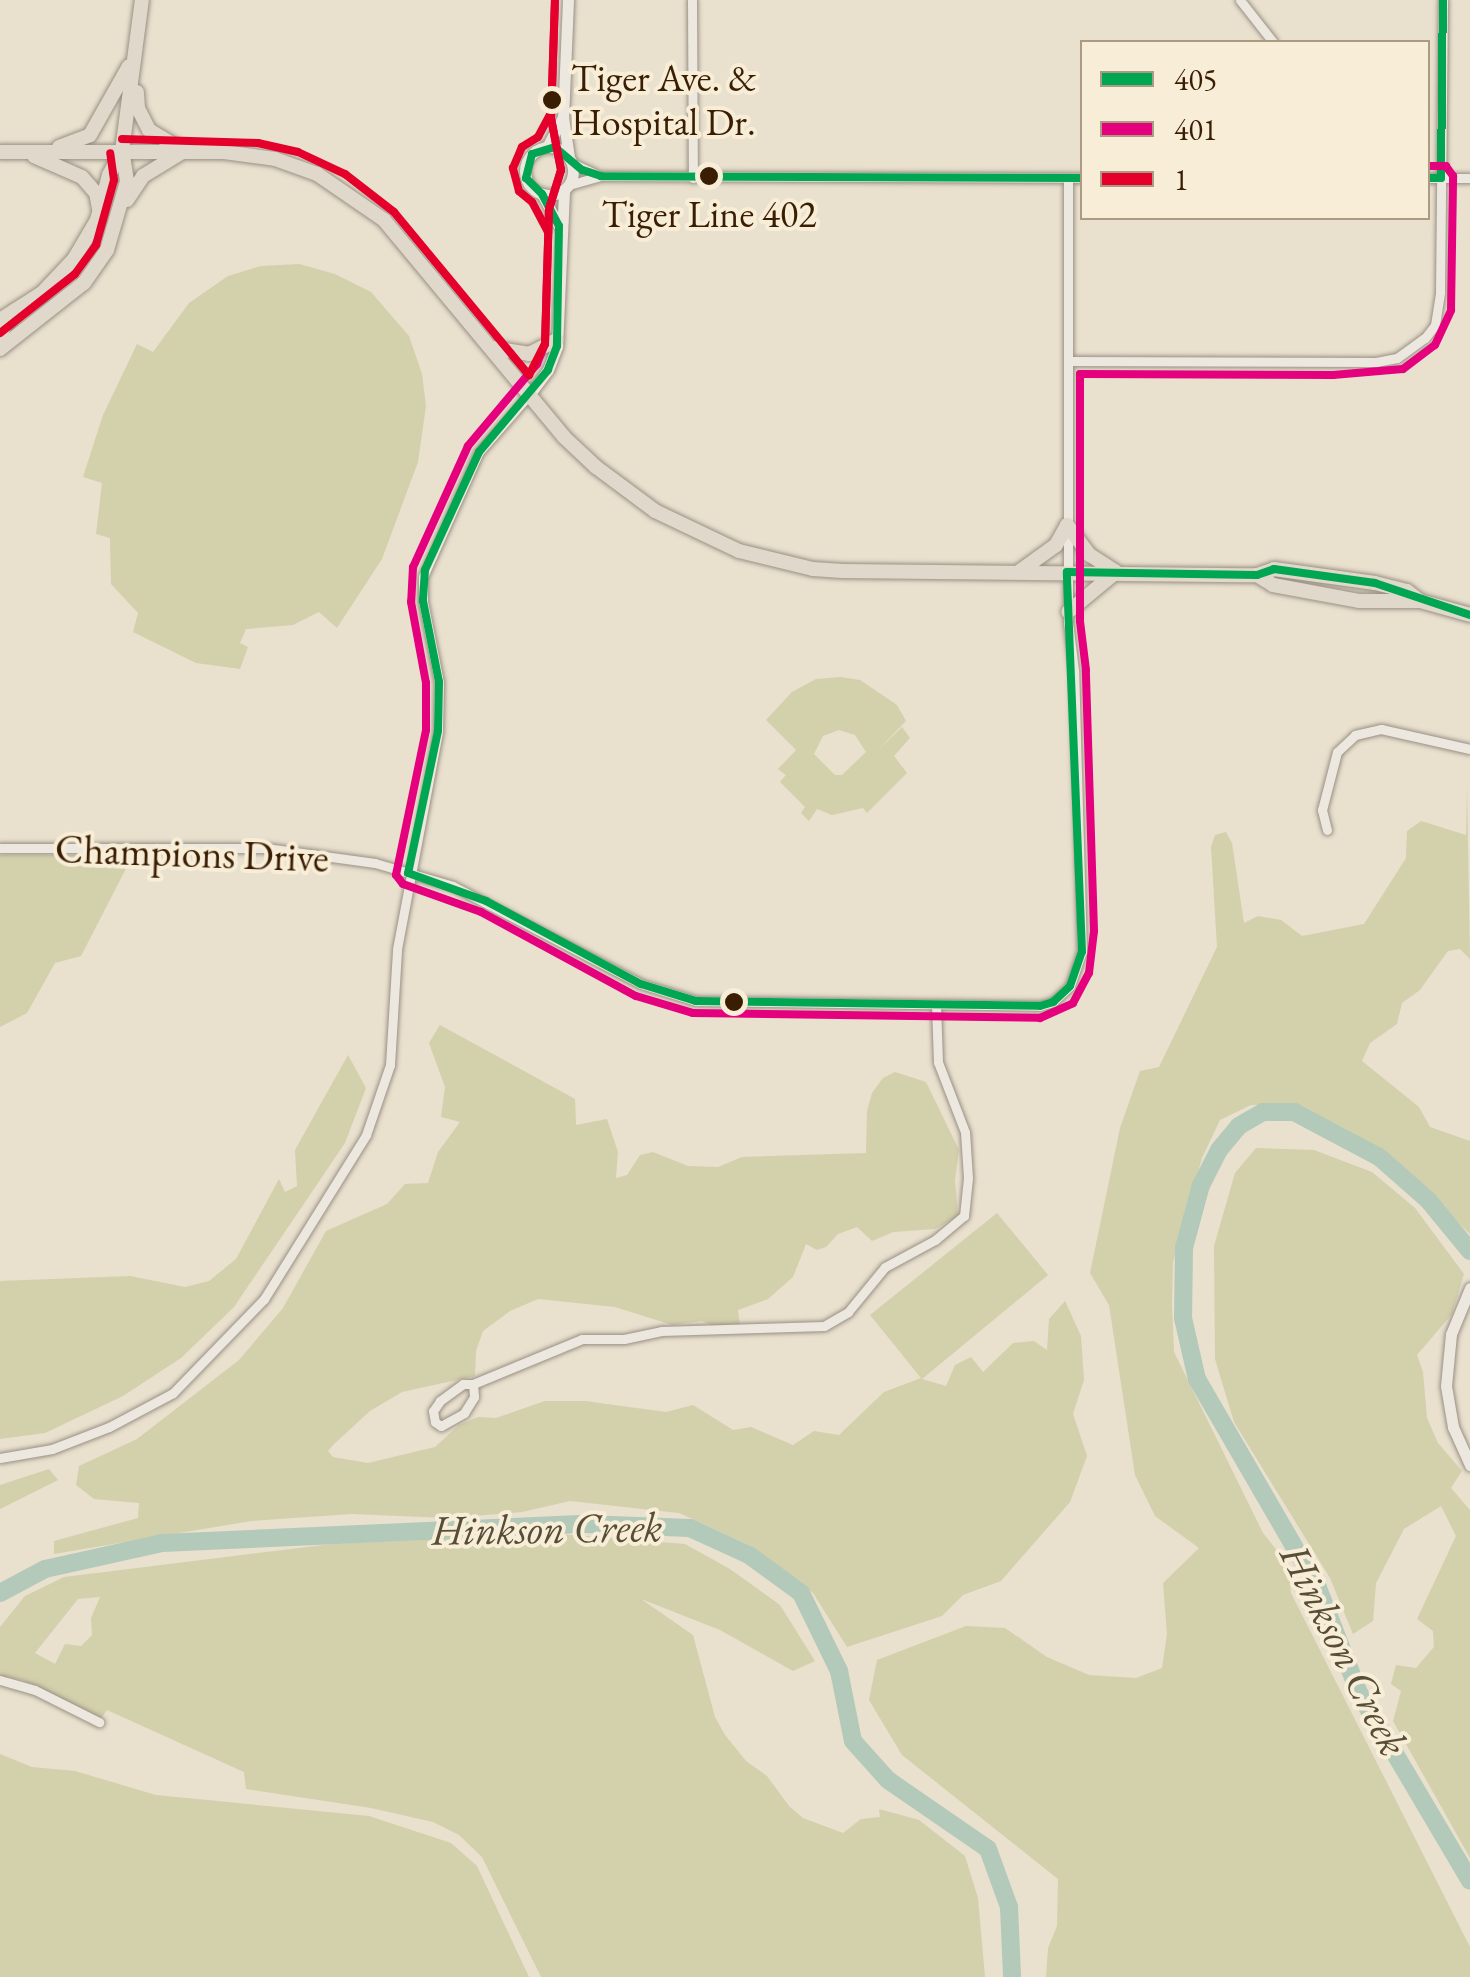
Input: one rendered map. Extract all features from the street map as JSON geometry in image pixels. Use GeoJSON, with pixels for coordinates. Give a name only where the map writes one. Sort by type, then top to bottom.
{"type":"FeatureCollection","features":[{"type":"Feature","properties":{"kind":"main road"},"geometry":{"type":"LineString","coordinates":[[0,350],[84,283],[107,250],[127,182],[122,151],[142,0]]}},
{"type":"Feature","properties":{"kind":"main road"},"geometry":{"type":"LineString","coordinates":[[135,56],[142,120],[184,151]]}},
{"type":"Feature","properties":{"kind":"main road"},"geometry":{"type":"LineString","coordinates":[[24,152],[64,146],[90,135],[135,56]]}},
{"type":"Feature","properties":{"kind":"main road"},"geometry":{"type":"LineString","coordinates":[[0,320],[42,292],[74,259],[99,211],[108,175],[122,151]]}},
{"type":"Feature","properties":{"kind":"main road"},"geometry":{"type":"LineString","coordinates":[[119,216],[143,176],[184,151]]}},
{"type":"Feature","properties":{"kind":"main road"},"geometry":{"type":"LineString","coordinates":[[0,152],[184,151],[275,159],[338,185],[384,220],[575,448],[634,496],[684,528],[739,551],[813,569],[1257,575],[1273,585],[1359,601],[1420,601],[1470,615]]}},
{"type":"Feature","properties":{"kind":"main road"},"geometry":{"type":"LineString","coordinates":[[24,152],[82,178],[96,193],[99,211]]}},
{"type":"Feature","properties":{"kind":"main road"},"geometry":{"type":"LineString","coordinates":[[0,334],[10,325],[15,310]]}},
{"type":"Feature","properties":{"kind":"main road"},"geometry":{"type":"LineString","coordinates":[[492,348],[528,354],[557,340]]}},
{"type":"Feature","properties":{"kind":"main road"},"geometry":{"type":"LineString","coordinates":[[1019,572],[1056,545],[1068,524],[1090,555],[1116,572]]}},
{"type":"Feature","properties":{"kind":"main road"},"geometry":{"type":"LineString","coordinates":[[1068,612],[1116,572]]}},
{"type":"Feature","properties":{"kind":"street"},"geometry":{"type":"LineString","coordinates":[[0,1458],[52,1450],[109,1428],[174,1392],[264,1299],[366,1135],[390,1065],[397,949],[408,872],[438,731],[440,682],[423,602],[425,570],[479,452],[554,359],[559,226],[570,160],[563,117],[568,0]]}},
{"type":"Feature","properties":{"kind":"street"},"geometry":{"type":"LineString","coordinates":[[692,0],[693,178]]}},
{"type":"Feature","properties":{"kind":"street"},"geometry":{"type":"LineString","coordinates":[[1240,0],[1270,40]]}},
{"type":"Feature","properties":{"kind":"street"},"geometry":{"type":"LineString","coordinates":[[1068,362],[1333,363],[1397,358],[1425,338],[1439,308],[1443,0]]}},
{"type":"Feature","properties":{"kind":"street"},"geometry":{"type":"LineString","coordinates":[[559,226],[542,194],[530,185],[525,169],[532,154],[546,147],[563,117]]}},
{"type":"Feature","properties":{"kind":"street"},"geometry":{"type":"LineString","coordinates":[[546,147],[601,176]]}},
{"type":"Feature","properties":{"kind":"street"},"geometry":{"type":"LineString","coordinates":[[542,194],[601,176],[1080,178]]}},
{"type":"Feature","properties":{"kind":"street","name":"Champions Drive"},"geometry":{"type":"LineString","coordinates":[[0,848],[266,848],[336,855],[408,872],[486,901],[669,995],[731,1004],[1040,1006],[1064,995],[1077,969],[1082,930],[1067,572],[1068,178]]}},
{"type":"Feature","properties":{"kind":"street"},"geometry":{"type":"LineString","coordinates":[[1430,178],[1470,178]]}},
{"type":"Feature","properties":{"kind":"street"},"geometry":{"type":"LineString","coordinates":[[1327,830],[1322,810],[1337,752],[1355,735],[1381,729],[1470,749]]}},
{"type":"Feature","properties":{"kind":"street"},"geometry":{"type":"LineString","coordinates":[[473,1384],[474,1398],[464,1413],[441,1426],[435,1422],[433,1411],[440,1401],[463,1384],[473,1384],[582,1339],[624,1339],[660,1331],[824,1326],[848,1312],[884,1266],[935,1240],[964,1216],[968,1178],[965,1132],[938,1062],[936,1004]]}},
{"type":"Feature","properties":{"kind":"street"},"geometry":{"type":"LineString","coordinates":[[1470,1288],[1451,1334],[1448,1409],[1470,1465]]}},
{"type":"Feature","properties":{"kind":"street"},"geometry":{"type":"LineString","coordinates":[[5,1681],[99,1722]]}},
{"type":"Feature","properties":{"kind":"shaded area"},"geometry":{"type":"Polygon","coordinates":[[[299,264],[335,274],[371,292],[409,336],[422,374],[426,406],[418,462],[382,559],[337,628],[319,612],[293,625],[246,629],[240,643],[248,647],[240,669],[196,663],[133,632],[138,613],[111,584],[110,538],[96,534],[102,483],[83,477],[103,415],[137,344],[153,352],[189,303],[228,276],[261,266],[299,264]]]}},
{"type":"Feature","properties":{"kind":"shaded area"},"geometry":{"type":"Polygon","coordinates":[[[816,679],[860,680],[897,705],[906,721],[877,751],[902,727],[910,738],[894,756],[907,773],[867,813],[863,808],[832,815],[817,809],[809,821],[801,813],[805,807],[780,782],[786,775],[778,769],[796,750],[766,720],[792,692],[816,679]],[[839,730],[823,736],[814,754],[835,775],[842,775],[866,752],[855,735],[839,730]]]}},
{"type":"Feature","properties":{"kind":"shaded area"},"geometry":{"type":"Polygon","coordinates":[[[1467,787],[1470,959],[1460,949],[1448,951],[1420,990],[1402,1003],[1397,1024],[1370,1043],[1362,1061],[1419,1107],[1430,1127],[1470,1141],[1470,1234],[1383,1151],[1293,1104],[1251,1105],[1220,1120],[1202,1158],[1173,1262],[1172,1304],[1174,1352],[1263,1533],[1288,1564],[1291,1593],[1470,1947],[1470,1977],[1046,1977],[1048,1948],[1057,1926],[1058,1879],[902,1755],[869,1700],[877,1660],[966,1626],[1005,1628],[1047,1657],[1089,1675],[1136,1678],[1162,1668],[1167,1634],[1163,1583],[1199,1548],[1155,1516],[1135,1475],[1109,1305],[1090,1273],[1120,1128],[1140,1071],[1159,1067],[1217,947],[1211,847],[1215,835],[1226,832],[1232,843],[1244,923],[1258,916],[1281,920],[1302,936],[1364,924],[1406,858],[1407,831],[1421,821],[1466,835],[1467,787]]]}},
{"type":"Feature","properties":{"kind":"shaded area"},"geometry":{"type":"Polygon","coordinates":[[[0,855],[133,855],[81,956],[55,963],[27,1013],[0,1027],[0,855]]]}},
{"type":"Feature","properties":{"kind":"shaded area"},"geometry":{"type":"Polygon","coordinates":[[[440,1025],[575,1099],[576,1125],[607,1119],[618,1152],[616,1178],[627,1175],[640,1155],[653,1152],[688,1166],[718,1167],[742,1157],[866,1153],[867,1111],[872,1093],[883,1078],[895,1072],[926,1082],[959,1150],[955,1180],[958,1216],[935,1229],[893,1232],[872,1241],[857,1227],[838,1234],[826,1247],[817,1250],[806,1244],[793,1277],[768,1299],[738,1310],[740,1326],[718,1328],[702,1321],[672,1325],[615,1307],[538,1299],[510,1311],[483,1331],[476,1351],[475,1376],[402,1392],[370,1411],[333,1445],[328,1451],[333,1457],[368,1463],[435,1447],[459,1425],[478,1417],[496,1418],[545,1401],[585,1401],[666,1412],[693,1405],[733,1430],[751,1427],[793,1445],[814,1431],[839,1435],[884,1392],[921,1378],[870,1315],[997,1213],[1048,1275],[922,1379],[946,1386],[955,1365],[971,1357],[983,1372],[1013,1343],[1034,1341],[1047,1350],[1049,1319],[1065,1301],[1081,1336],[1084,1380],[1073,1414],[1087,1456],[1070,1502],[1001,1581],[963,1595],[942,1616],[847,1647],[813,1593],[751,1546],[679,1513],[570,1501],[522,1512],[448,1518],[352,1514],[251,1521],[54,1554],[54,1541],[138,1518],[139,1503],[94,1499],[76,1485],[79,1466],[137,1439],[239,1360],[283,1308],[326,1231],[387,1204],[405,1184],[428,1183],[438,1152],[460,1122],[441,1117],[445,1087],[429,1043],[440,1025]]]}},
{"type":"Feature","properties":{"kind":"shaded area"},"geometry":{"type":"Polygon","coordinates":[[[348,1055],[366,1088],[345,1143],[234,1307],[181,1358],[123,1396],[45,1433],[0,1439],[0,1281],[130,1276],[185,1287],[209,1281],[236,1259],[279,1179],[285,1192],[297,1186],[295,1150],[348,1055]]]}},
{"type":"Feature","properties":{"kind":"shaded area"},"geometry":{"type":"Polygon","coordinates":[[[1256,1148],[1314,1150],[1372,1172],[1415,1208],[1464,1274],[1452,1314],[1417,1355],[1423,1372],[1427,1418],[1438,1443],[1462,1471],[1451,1488],[1470,1510],[1470,1858],[1393,1721],[1401,1691],[1391,1684],[1396,1665],[1416,1668],[1434,1647],[1433,1631],[1417,1619],[1456,1536],[1441,1506],[1404,1529],[1376,1583],[1373,1621],[1353,1634],[1330,1578],[1234,1422],[1215,1359],[1214,1246],[1235,1173],[1256,1148]]]}},
{"type":"Feature","properties":{"kind":"shaded area"},"geometry":{"type":"Polygon","coordinates":[[[49,1469],[58,1480],[0,1509],[0,1485],[49,1469]]]}},
{"type":"Feature","properties":{"kind":"shaded area"},"geometry":{"type":"Polygon","coordinates":[[[559,1534],[685,1544],[730,1569],[780,1605],[815,1661],[793,1671],[720,1630],[641,1599],[693,1635],[715,1717],[725,1735],[803,1818],[843,1833],[861,1819],[880,1817],[879,1809],[919,1820],[965,1856],[978,1898],[985,1977],[541,1977],[482,1857],[459,1835],[433,1822],[371,1808],[246,1789],[244,1772],[107,1710],[100,1720],[23,1680],[0,1676],[0,1627],[25,1596],[64,1577],[332,1544],[559,1534]],[[100,1597],[78,1599],[35,1653],[55,1664],[65,1644],[81,1646],[92,1635],[91,1618],[100,1597]]]}},
{"type":"Feature","properties":{"kind":"shaded area"},"geometry":{"type":"Polygon","coordinates":[[[0,1754],[32,1767],[75,1771],[156,1795],[369,1816],[451,1843],[477,1866],[529,1977],[0,1977],[0,1754]]]}},
{"type":"Feature","properties":{"kind":"waterway","name":"Hinkson Creek"},"geometry":{"type":"LineString","coordinates":[[1470,1251],[1428,1200],[1379,1157],[1294,1112],[1263,1112],[1239,1126],[1219,1150],[1201,1185],[1184,1248],[1183,1318],[1197,1379],[1318,1588],[1359,1693],[1470,1881]]}},
{"type":"Feature","properties":{"kind":"waterway","name":"Hinkson Creek"},"geometry":{"type":"LineString","coordinates":[[0,1593],[45,1569],[162,1543],[585,1524],[690,1528],[749,1555],[801,1593],[839,1671],[853,1741],[888,1780],[988,1849],[1009,1907],[1012,1977]]}},
{"type":"Feature","properties":{"kind":"transit line","name":"401"},"geometry":{"type":"LineString","coordinates":[[555,0],[551,118],[561,170],[549,209],[545,344],[537,364],[468,446],[413,567],[411,602],[426,683],[426,730],[396,875],[403,884],[481,912],[636,996],[693,1013],[1040,1018],[1073,1003],[1089,973],[1094,931],[1086,670],[1080,621],[1080,374],[1333,375],[1403,369],[1435,345],[1451,310],[1453,176],[1446,166],[1430,166]]}},
{"type":"Feature","properties":{"kind":"transit line","name":"1"},"geometry":{"type":"LineString","coordinates":[[122,139],[258,143],[298,152],[345,174],[394,212],[529,375],[545,344],[549,209],[561,170],[551,118],[555,0]]}},
{"type":"Feature","properties":{"kind":"transit line","name":"405"},"geometry":{"type":"LineString","coordinates":[[1430,178],[1441,178],[1443,0]]}},
{"type":"Feature","properties":{"kind":"transit line","name":"1"},"geometry":{"type":"LineString","coordinates":[[548,232],[532,202],[519,191],[513,168],[522,147],[538,137],[552,111]]}},
{"type":"Feature","properties":{"kind":"transit line","name":"405"},"geometry":{"type":"LineString","coordinates":[[1080,178],[601,176],[582,170],[555,147],[532,154],[526,178],[542,194],[559,226],[557,346],[548,370],[479,452],[425,570],[423,601],[439,682],[438,731],[408,873],[486,901],[641,984],[696,1001],[1040,1006],[1053,1002],[1070,986],[1082,952],[1067,572],[1257,575],[1274,569],[1375,583],[1470,615]]}},
{"type":"Feature","properties":{"kind":"transit line","name":"1"},"geometry":{"type":"LineString","coordinates":[[0,333],[75,274],[96,245],[114,180],[110,153]]}},
{"type":"Feature","properties":{"kind":"place","name":"Tiger Ave. & Hospital Dr."},"geometry":{"type":"Point","coordinates":[552,100]}},
{"type":"Feature","properties":{"kind":"place","name":"Tiger Line 402"},"geometry":{"type":"Point","coordinates":[709,176]}}]}
